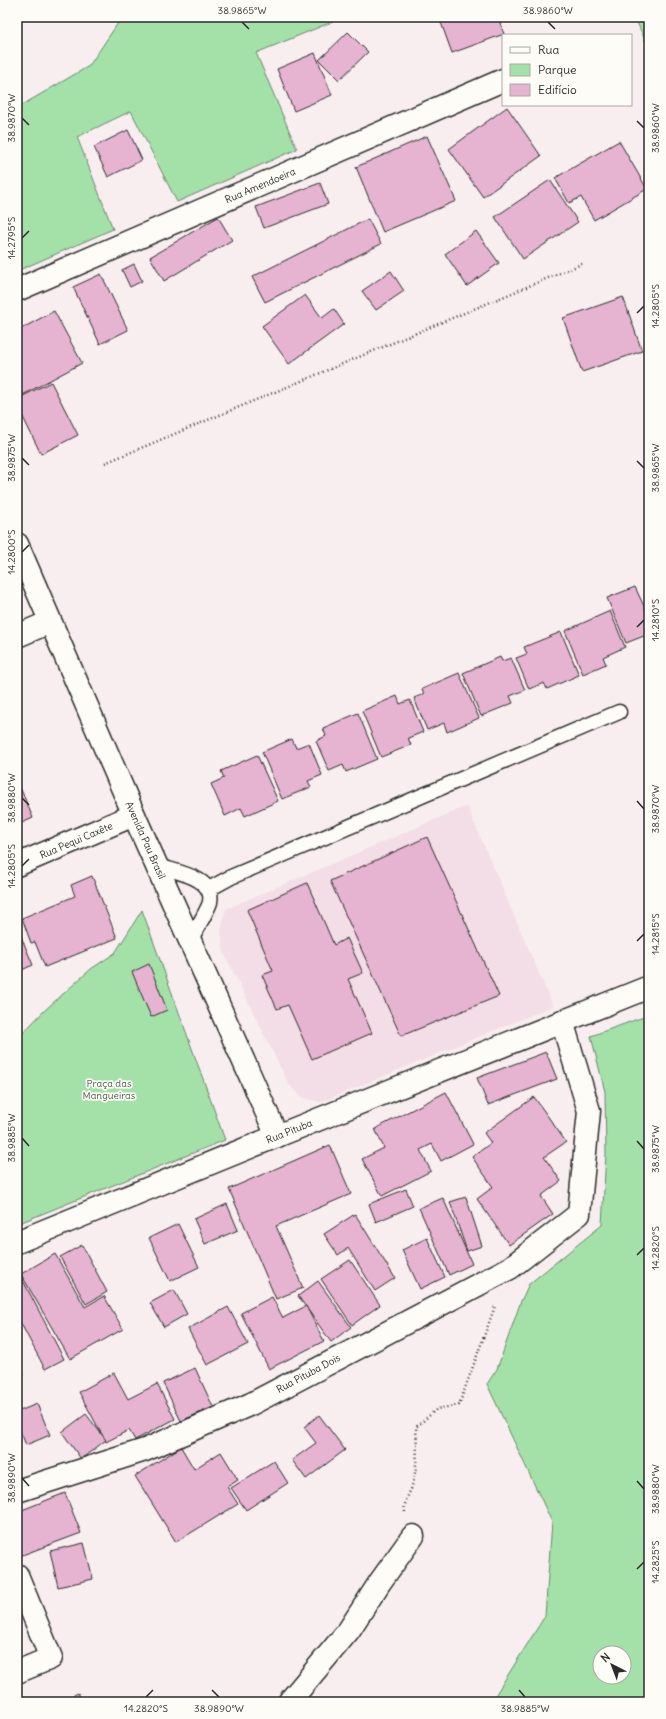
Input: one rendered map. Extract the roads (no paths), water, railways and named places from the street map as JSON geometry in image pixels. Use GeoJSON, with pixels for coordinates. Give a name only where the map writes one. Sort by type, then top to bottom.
{"type":"FeatureCollection","features":[{"type":"Feature","properties":{"kind":"street","name":"Rua Amendoeira"},"geometry":{"type":"LineString","coordinates":[[17,290],[502,80]]}},
{"type":"Feature","properties":{"kind":"street","name":"Avenida Pau Brasil"},"geometry":{"type":"LineString","coordinates":[[17,544],[134,815],[277,1136]]}},
{"type":"Feature","properties":{"kind":"street"},"geometry":{"type":"LineString","coordinates":[[17,636],[50,622]]}},
{"type":"Feature","properties":{"kind":"street","name":"Rua Pequi Caxête"},"geometry":{"type":"LineString","coordinates":[[17,865],[134,815]]}},
{"type":"Feature","properties":{"kind":"street","name":"Rua Pituba"},"geometry":{"type":"LineString","coordinates":[[17,1242],[649,987]]}},
{"type":"Feature","properties":{"kind":"street","name":"Rua Pituba Dois"},"geometry":{"type":"LineString","coordinates":[[17,1491],[145,1450],[251,1404],[510,1268],[579,1214],[589,1111],[562,1021]]}},
{"type":"Feature","properties":{"kind":"street"},"geometry":{"type":"LineString","coordinates":[[289,1702],[349,1630],[412,1536]]}},
{"type":"Feature","properties":{"kind":"street"},"geometry":{"type":"LineString","coordinates":[[17,1575],[51,1658],[17,1672]]}},
{"type":"Feature","properties":{"kind":"lane"},"geometry":{"type":"LineString","coordinates":[[209,889],[231,877],[619,712]]}},
{"type":"Feature","properties":{"kind":"lane"},"geometry":{"type":"LineString","coordinates":[[158,866],[202,880],[209,889],[210,902],[190,941]]}},
{"type":"Feature","properties":{"kind":"park label","name":"Praça das Mangueiras"},"geometry":{"type":"Point","coordinates":[109,1088]}}]}
